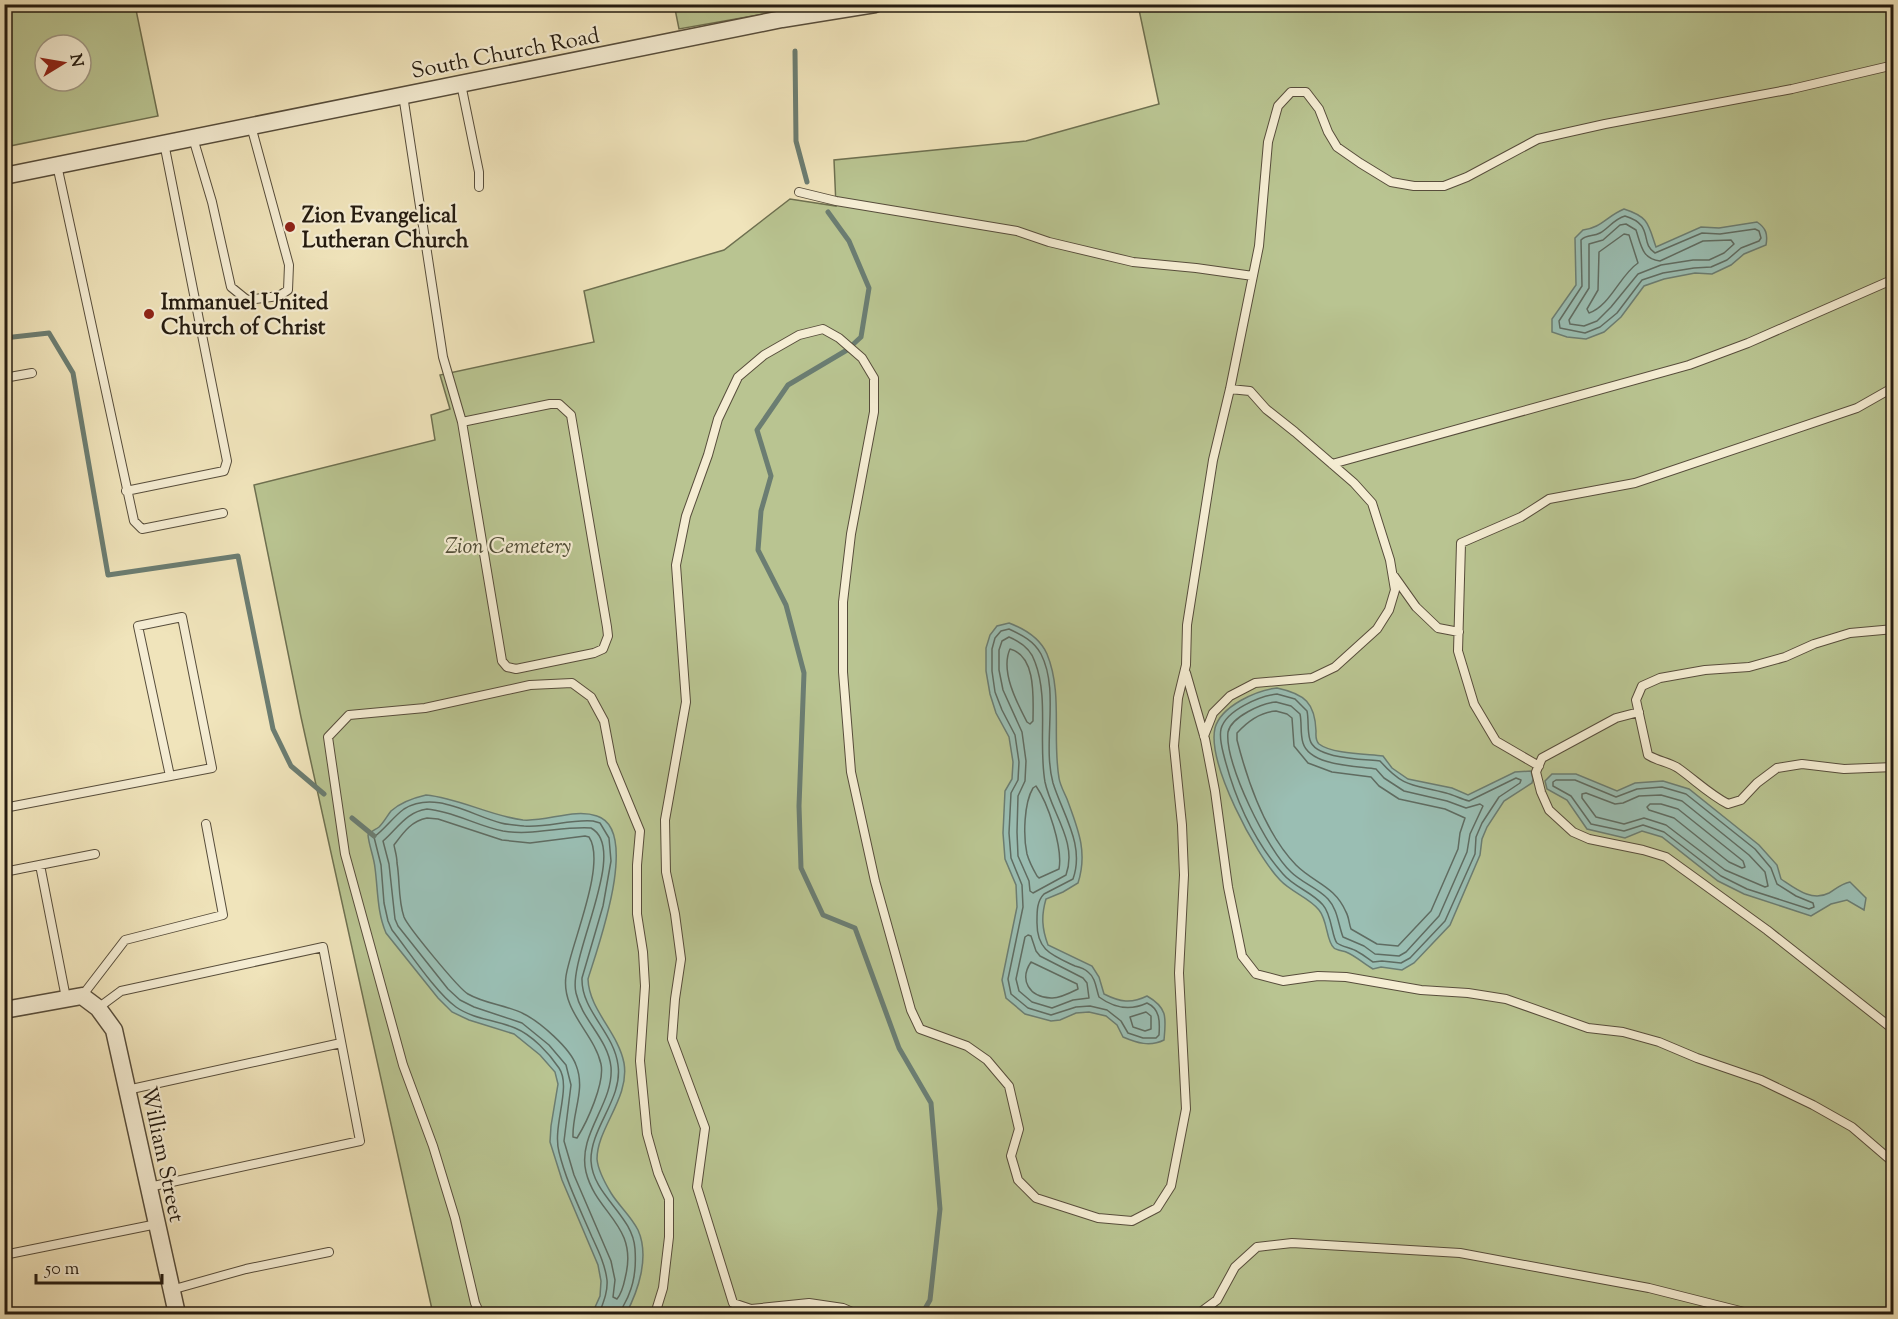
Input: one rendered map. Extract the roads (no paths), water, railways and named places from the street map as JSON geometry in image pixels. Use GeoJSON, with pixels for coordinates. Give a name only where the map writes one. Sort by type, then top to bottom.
{"type":"FeatureCollection","features":[{"type":"Feature","properties":{"kind":"street","name":"South Church Road"},"geometry":{"type":"LineString","coordinates":[[4,176],[771,21],[865,5]]}},
{"type":"Feature","properties":{"kind":"street","name":"William Street"},"geometry":{"type":"LineString","coordinates":[[74,997],[98,1008],[114,1030],[177,1314]]}},
{"type":"Feature","properties":{"kind":"street"},"geometry":{"type":"LineString","coordinates":[[4,1010],[74,997]]}},
{"type":"Feature","properties":{"kind":"lane"},"geometry":{"type":"LineString","coordinates":[[857,1314],[843,1308],[809,1303],[751,1309],[733,1303],[697,1187],[705,1128],[672,1039],[681,959],[666,872],[665,820],[686,702],[676,565],[686,516],[718,419],[738,377],[764,355],[799,335],[823,329],[842,340],[858,355],[874,378],[874,412],[851,534],[844,591],[843,672],[851,772],[878,892],[911,1010],[920,1029],[967,1046],[987,1060],[1009,1086],[1019,1129],[1011,1156],[1018,1180],[1036,1198],[1098,1218],[1132,1221],[1157,1208],[1171,1186],[1186,1109],[1179,973],[1184,875],[1182,825],[1174,746],[1178,698],[1185,669],[1187,625],[1201,531],[1213,460],[1253,276],[1268,142],[1278,106],[1291,92],[1306,92],[1319,109],[1337,147],[1360,163],[1391,182],[1414,186],[1444,186],[1467,177],[1538,139],[1792,89],[1893,65]]}},
{"type":"Feature","properties":{"kind":"lane"},"geometry":{"type":"LineString","coordinates":[[461,84],[479,172],[479,187]]}},
{"type":"Feature","properties":{"kind":"lane"},"geometry":{"type":"LineString","coordinates":[[403,95],[443,357],[462,422],[502,661],[507,667],[516,669],[594,653],[603,649],[608,636],[607,627],[571,415],[559,404],[550,404],[462,422]]}},
{"type":"Feature","properties":{"kind":"lane"},"geometry":{"type":"LineString","coordinates":[[193,138],[212,202],[231,287],[247,300],[279,296],[288,290],[289,265],[251,126]]}},
{"type":"Feature","properties":{"kind":"lane"},"geometry":{"type":"LineString","coordinates":[[126,491],[224,471],[227,461],[164,144]]}},
{"type":"Feature","properties":{"kind":"lane"},"geometry":{"type":"LineString","coordinates":[[57,165],[134,521],[142,529],[224,513]]}},
{"type":"Feature","properties":{"kind":"lane"},"geometry":{"type":"LineString","coordinates":[[799,192],[836,201],[1017,231],[1048,242],[1133,262],[1253,276]]}},
{"type":"Feature","properties":{"kind":"lane"},"geometry":{"type":"LineString","coordinates":[[1332,464],[1689,365],[1748,344],[1893,279]]}},
{"type":"Feature","properties":{"kind":"lane"},"geometry":{"type":"LineString","coordinates":[[4,378],[32,373]]}},
{"type":"Feature","properties":{"kind":"lane"},"geometry":{"type":"LineString","coordinates":[[1539,766],[1496,741],[1474,704],[1458,651],[1461,543],[1521,517],[1549,499],[1635,483],[1857,408],[1893,387]]}},
{"type":"Feature","properties":{"kind":"lane"},"geometry":{"type":"LineString","coordinates":[[1204,736],[1212,713],[1230,696],[1256,683],[1312,678],[1335,667],[1377,629],[1389,610],[1395,590],[1387,549],[1372,503],[1332,464],[1266,410],[1250,391],[1230,389]]}},
{"type":"Feature","properties":{"kind":"lane"},"geometry":{"type":"LineString","coordinates":[[1392,574],[1416,607],[1438,628],[1459,632]]}},
{"type":"Feature","properties":{"kind":"lane"},"geometry":{"type":"LineString","coordinates":[[4,808],[212,768],[182,617],[138,626],[170,776]]}},
{"type":"Feature","properties":{"kind":"lane"},"geometry":{"type":"LineString","coordinates":[[1893,629],[1850,633],[1814,644],[1785,657],[1749,667],[1705,670],[1660,678],[1642,686],[1636,700],[1648,755],[1656,761],[1676,767],[1713,796],[1728,804],[1741,800],[1757,783],[1777,768],[1803,764],[1844,769],[1893,767]]}},
{"type":"Feature","properties":{"kind":"lane"},"geometry":{"type":"LineString","coordinates":[[1185,669],[1204,736],[1215,791],[1228,887],[1242,956],[1256,974],[1283,981],[1318,976],[1346,976],[1421,990],[1468,993],[1496,998],[1588,1028],[1623,1032],[1659,1042],[1761,1080],[1813,1105],[1852,1127],[1893,1163]]}},
{"type":"Feature","properties":{"kind":"lane"},"geometry":{"type":"LineString","coordinates":[[480,1314],[433,1146],[403,1065],[345,854],[328,737],[349,715],[425,708],[530,685],[572,683],[591,697],[604,721],[612,764],[640,831],[637,865],[638,914],[645,986],[640,1061],[647,1134],[658,1173],[669,1199],[669,1237],[663,1288],[655,1314]]}},
{"type":"Feature","properties":{"kind":"lane"},"geometry":{"type":"LineString","coordinates":[[1639,712],[1616,718],[1542,758],[1536,772],[1541,792],[1550,810],[1573,832],[1589,839],[1666,857],[1767,930],[1893,1030]]}},
{"type":"Feature","properties":{"kind":"lane"},"geometry":{"type":"LineString","coordinates":[[74,997],[125,940],[223,915],[206,824]]}},
{"type":"Feature","properties":{"kind":"lane"},"geometry":{"type":"LineString","coordinates":[[4,872],[95,854]]}},
{"type":"Feature","properties":{"kind":"lane"},"geometry":{"type":"LineString","coordinates":[[40,865],[74,997]]}},
{"type":"Feature","properties":{"kind":"lane"},"geometry":{"type":"LineString","coordinates":[[98,1008],[121,991],[323,947],[360,1141],[149,1187]]}},
{"type":"Feature","properties":{"kind":"lane"},"geometry":{"type":"LineString","coordinates":[[127,1090],[341,1043]]}},
{"type":"Feature","properties":{"kind":"lane"},"geometry":{"type":"LineString","coordinates":[[4,1255],[157,1224]]}},
{"type":"Feature","properties":{"kind":"lane"},"geometry":{"type":"LineString","coordinates":[[1198,1314],[1217,1300],[1235,1267],[1257,1246],[1292,1243],[1460,1253],[1649,1288],[1752,1314]]}},
{"type":"Feature","properties":{"kind":"lane"},"geometry":{"type":"LineString","coordinates":[[171,1290],[246,1269],[330,1252]]}},
{"type":"Feature","properties":{"kind":"lane"},"geometry":{"type":"LineString","coordinates":[[1051,1314],[1096,1314]]}},
{"type":"Feature","properties":{"kind":"water"},"geometry":{"type":"Polygon","coordinates":[[[1624,209],[1643,218],[1656,247],[1701,227],[1719,228],[1757,222],[1766,232],[1766,245],[1744,254],[1731,265],[1712,274],[1695,273],[1664,279],[1644,286],[1621,317],[1604,332],[1586,339],[1567,337],[1552,332],[1552,319],[1576,285],[1575,238],[1583,230],[1595,227],[1624,209]]]}},
{"type":"Feature","properties":{"kind":"water"},"geometry":{"type":"Polygon","coordinates":[[[1009,623],[1026,631],[1040,643],[1052,669],[1055,684],[1059,778],[1075,820],[1082,851],[1078,883],[1046,899],[1043,922],[1048,945],[1092,966],[1099,977],[1104,994],[1126,1001],[1147,996],[1154,1000],[1162,1009],[1165,1020],[1164,1040],[1159,1042],[1144,1043],[1123,1037],[1117,1025],[1106,1016],[1089,1012],[1076,1013],[1051,1021],[1025,1014],[1006,998],[1002,980],[1017,907],[1016,885],[1005,859],[1003,833],[1005,791],[1012,779],[1013,762],[1009,737],[996,713],[990,694],[986,671],[986,648],[990,635],[997,626],[1009,623]]]}},
{"type":"Feature","properties":{"kind":"water"},"geometry":{"type":"Polygon","coordinates":[[[1277,688],[1295,693],[1307,701],[1313,713],[1316,738],[1319,744],[1340,752],[1383,756],[1392,768],[1408,779],[1452,788],[1468,795],[1515,772],[1531,771],[1532,783],[1504,801],[1487,827],[1482,839],[1480,855],[1450,925],[1414,963],[1402,970],[1381,967],[1373,969],[1331,945],[1319,910],[1284,884],[1270,867],[1246,830],[1225,785],[1214,744],[1215,728],[1219,720],[1224,713],[1241,700],[1277,688]]]}},
{"type":"Feature","properties":{"kind":"water"},"geometry":{"type":"Polygon","coordinates":[[[1552,774],[1576,774],[1617,791],[1635,783],[1663,781],[1689,789],[1759,845],[1777,865],[1781,879],[1792,887],[1816,896],[1829,893],[1850,882],[1866,898],[1864,910],[1847,900],[1831,904],[1811,916],[1744,894],[1718,881],[1662,837],[1642,831],[1625,838],[1587,829],[1567,800],[1547,789],[1545,781],[1552,774]]]}},
{"type":"Feature","properties":{"kind":"water"},"geometry":{"type":"Polygon","coordinates":[[[426,795],[511,818],[532,820],[570,814],[588,814],[597,816],[610,826],[615,843],[616,866],[606,918],[588,979],[593,1001],[616,1041],[624,1063],[625,1076],[622,1088],[598,1147],[597,1159],[606,1185],[635,1225],[641,1240],[643,1262],[641,1274],[626,1314],[592,1314],[600,1296],[601,1281],[598,1265],[562,1180],[550,1142],[558,1084],[555,1072],[540,1055],[514,1034],[469,1020],[452,1012],[386,933],[379,909],[368,835],[379,827],[395,808],[407,801],[426,795]]]}},
{"type":"Feature","properties":{"kind":"waterway"},"geometry":{"type":"LineString","coordinates":[[795,51],[796,141],[807,182]]}},
{"type":"Feature","properties":{"kind":"waterway"},"geometry":{"type":"LineString","coordinates":[[828,212],[849,241],[869,288],[861,337],[847,350],[788,385],[757,430],[771,476],[761,511],[758,550],[786,605],[804,673],[799,806],[801,868],[823,915],[855,928],[899,1048],[931,1103],[940,1209],[930,1300],[922,1314]]}},
{"type":"Feature","properties":{"kind":"waterway"},"geometry":{"type":"LineString","coordinates":[[4,338],[49,333],[73,373],[108,575],[238,556],[273,729],[291,766],[324,794]]}},
{"type":"Feature","properties":{"kind":"waterway"},"geometry":{"type":"LineString","coordinates":[[352,818],[374,836]]}},
{"type":"Feature","properties":{"kind":"place","name":"Zion Evangelical Lutheran Church"},"geometry":{"type":"Point","coordinates":[290,227]}},
{"type":"Feature","properties":{"kind":"place","name":"Immanuel United Church of Christ"},"geometry":{"type":"Point","coordinates":[149,314]}},
{"type":"Feature","properties":{"kind":"park label","name":"Zion Cemetery"},"geometry":{"type":"Point","coordinates":[508,545]}}]}
